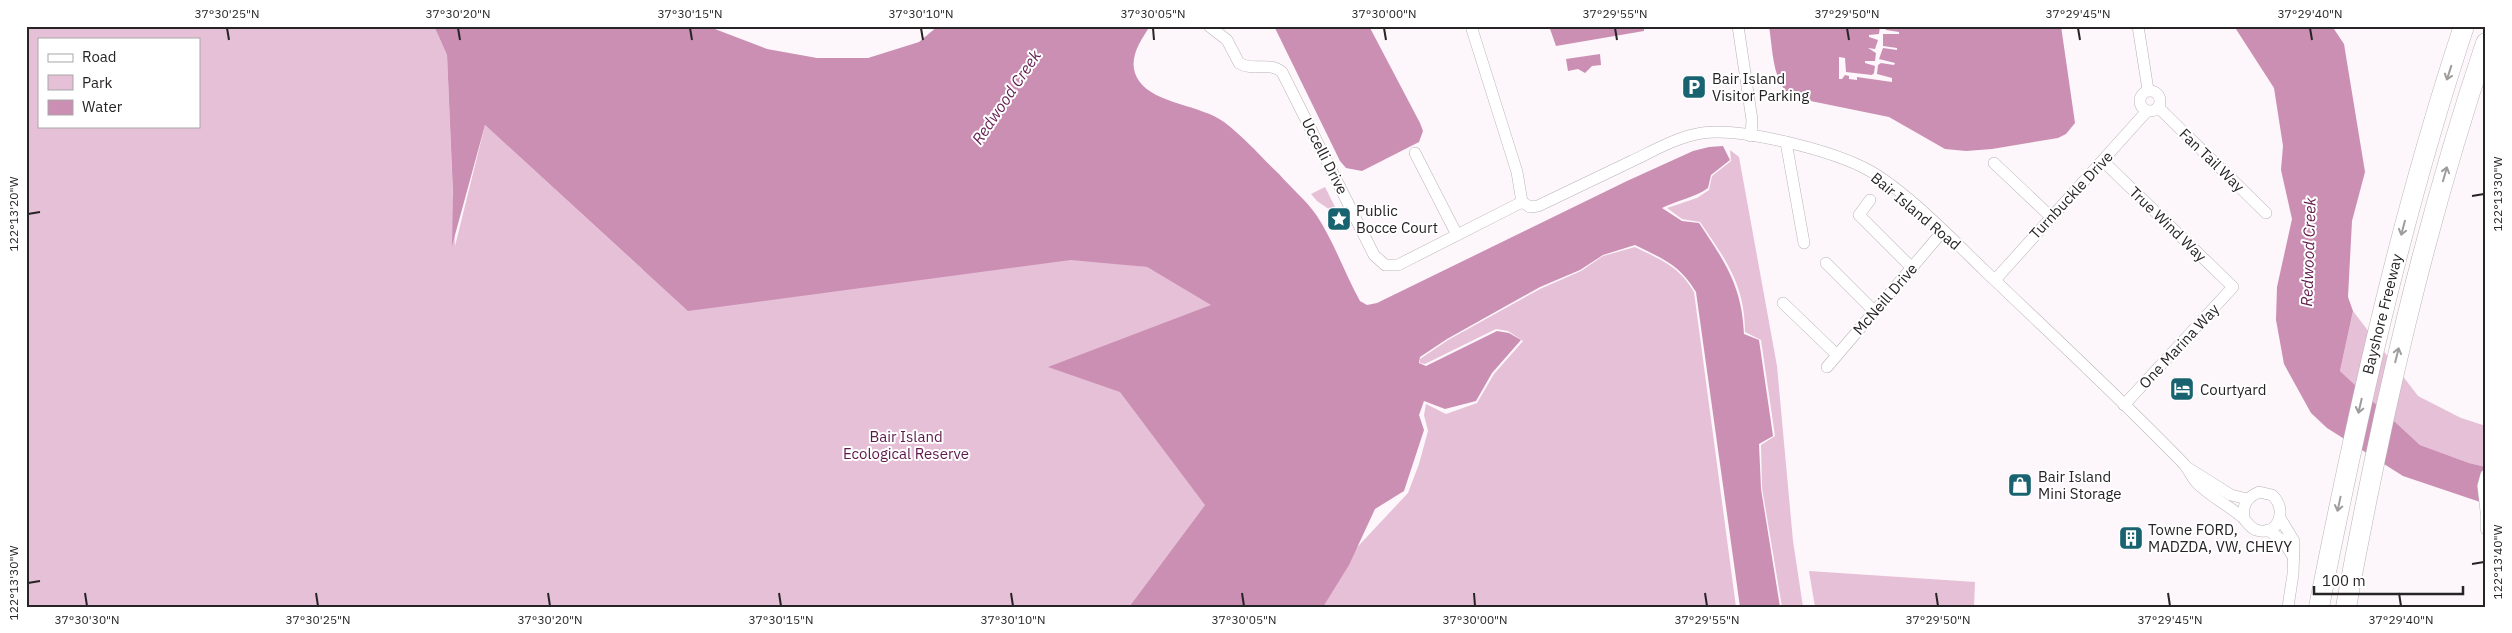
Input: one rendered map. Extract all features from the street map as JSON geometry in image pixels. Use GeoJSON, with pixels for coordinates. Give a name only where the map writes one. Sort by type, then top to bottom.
{"type":"FeatureCollection","features":[{"type":"Feature","properties":{"kind":"highway","name":"Bayshore Freeway"},"geometry":{"type":"LineString","coordinates":[[2319,607],[2349,456],[2387,291],[2426,148],[2464,26]]}},
{"type":"Feature","properties":{"kind":"highway","name":"Bayshore Freeway"},"geometry":{"type":"LineString","coordinates":[[2346,607],[2371,471],[2410,306],[2448,164],[2486,43]]}},
{"type":"Feature","properties":{"kind":"street","name":"Uccelli Drive"},"geometry":{"type":"LineString","coordinates":[[1209,26],[1227,40],[1239,63],[1251,68],[1271,66],[1282,72],[1380,262],[1384,265],[1398,265],[1522,202]]}},
{"type":"Feature","properties":{"kind":"street"},"geometry":{"type":"LineString","coordinates":[[1471,26],[1517,172],[1522,202]]}},
{"type":"Feature","properties":{"kind":"street"},"geometry":{"type":"LineString","coordinates":[[1738,26],[1752,120],[1751,136]]}},
{"type":"Feature","properties":{"kind":"street"},"geometry":{"type":"LineString","coordinates":[[2138,26],[2148,90],[2139,98],[2141,106],[2153,109]]}},
{"type":"Feature","properties":{"kind":"street","name":"Fan Tail Way"},"geometry":{"type":"LineString","coordinates":[[2148,90],[2158,95],[2153,109],[2266,212]]}},
{"type":"Feature","properties":{"kind":"street","name":"Turnbuckle Drive"},"geometry":{"type":"LineString","coordinates":[[1994,280],[2102,161],[2153,109]]}},
{"type":"Feature","properties":{"kind":"street","name":"Bair Island Road"},"geometry":{"type":"LineString","coordinates":[[1522,202],[1530,207],[1538,206],[1685,136],[1712,132],[1786,142],[1839,157],[1871,172],[1943,231],[2124,405],[2186,467],[2196,482],[2220,502],[2244,518]]}},
{"type":"Feature","properties":{"kind":"street"},"geometry":{"type":"LineString","coordinates":[[1786,142],[1804,242]]}},
{"type":"Feature","properties":{"kind":"street"},"geometry":{"type":"LineString","coordinates":[[1415,153],[1457,235]]}},
{"type":"Feature","properties":{"kind":"street","name":"True Wind Way"},"geometry":{"type":"LineString","coordinates":[[2102,161],[2233,286]]}},
{"type":"Feature","properties":{"kind":"street"},"geometry":{"type":"LineString","coordinates":[[1994,163],[2051,217]]}},
{"type":"Feature","properties":{"kind":"street"},"geometry":{"type":"LineString","coordinates":[[1870,200],[1856,219],[1912,268]]}},
{"type":"Feature","properties":{"kind":"street","name":"McNeill Drive"},"geometry":{"type":"LineString","coordinates":[[1827,367],[1943,231]]}},
{"type":"Feature","properties":{"kind":"street"},"geometry":{"type":"LineString","coordinates":[[1826,263],[1874,311]]}},
{"type":"Feature","properties":{"kind":"street","name":"One Marina Way"},"geometry":{"type":"LineString","coordinates":[[2124,405],[2233,286]]}},
{"type":"Feature","properties":{"kind":"street"},"geometry":{"type":"LineString","coordinates":[[1783,303],[1837,355]]}},
{"type":"Feature","properties":{"kind":"street","name":"Bair Island Road"},"geometry":{"type":"LineString","coordinates":[[2186,467],[2231,496],[2247,499]]}},
{"type":"Feature","properties":{"kind":"street"},"geometry":{"type":"LineString","coordinates":[[2486,476],[2483,486],[2486,529]]}},
{"type":"Feature","properties":{"kind":"street"},"geometry":{"type":"LineString","coordinates":[[2268,530],[2276,526],[2280,518],[2280,506],[2272,495],[2259,492],[2247,499],[2244,505],[2244,518],[2252,528],[2268,530],[2283,541],[2294,558]]}},
{"type":"Feature","properties":{"kind":"street"},"geometry":{"type":"LineString","coordinates":[[2280,518],[2294,541],[2294,558],[2288,607]]}},
{"type":"Feature","properties":{"kind":"green space","name":"Bair Island Ecological Reserve"},"geometry":{"type":"Polygon","coordinates":[[[26,26],[434,26],[447,55],[455,246],[485,125],[642,269],[1022,238],[1111,263],[1147,267],[1212,305],[1205,505],[1129,607],[26,607],[26,26]]]}},
{"type":"Feature","properties":{"kind":"green space"},"geometry":{"type":"Polygon","coordinates":[[[1730,150],[1739,157],[1777,366],[1793,541],[1803,607],[1782,607],[1762,488],[1761,445],[1775,436],[1761,340],[1745,332],[1742,300],[1738,287],[1726,261],[1700,222],[1682,219],[1667,208],[1697,198],[1709,190],[1712,176],[1731,161],[1730,150]]]}},
{"type":"Feature","properties":{"kind":"green space"},"geometry":{"type":"Polygon","coordinates":[[[1325,187],[1335,207],[1330,210],[1311,194],[1325,187]]]}},
{"type":"Feature","properties":{"kind":"green space"},"geometry":{"type":"Polygon","coordinates":[[[1635,247],[1676,270],[1694,292],[1736,607],[1308,607],[1318,589],[1408,493],[1419,464],[1428,431],[1424,415],[1426,404],[1446,414],[1477,403],[1494,374],[1523,341],[1508,331],[1496,329],[1425,364],[1420,363],[1420,359],[1448,340],[1540,289],[1581,271],[1603,256],[1635,247]]]}},
{"type":"Feature","properties":{"kind":"green space"},"geometry":{"type":"Polygon","coordinates":[[[2353,311],[2418,396],[2461,418],[2486,426],[2486,467],[2469,463],[2420,445],[2340,371],[2353,311]]]}},
{"type":"Feature","properties":{"kind":"green space"},"geometry":{"type":"Polygon","coordinates":[[[1809,571],[1975,582],[1974,607],[1815,607],[1809,571]]]}},
{"type":"Feature","properties":{"kind":"water","name":"Redwood Creek"},"geometry":{"type":"Polygon","coordinates":[[[434,26],[707,26],[767,49],[817,58],[868,58],[919,42],[938,26],[1150,26],[1138,46],[1134,60],[1135,74],[1139,81],[1146,89],[1156,95],[1214,116],[1224,122],[1279,174],[1313,210],[1329,236],[1360,301],[1367,305],[1377,303],[1627,181],[1693,151],[1723,146],[1730,160],[1711,175],[1708,188],[1662,208],[1682,221],[1699,223],[1717,250],[1736,288],[1743,317],[1744,334],[1759,340],[1773,436],[1759,444],[1761,489],[1780,607],[1740,607],[1696,292],[1683,275],[1670,263],[1635,245],[1603,255],[1580,270],[1540,287],[1447,339],[1420,357],[1419,363],[1426,366],[1497,331],[1509,333],[1521,340],[1492,373],[1476,401],[1445,409],[1424,401],[1419,415],[1424,430],[1404,491],[1375,509],[1349,565],[1323,607],[1129,607],[1205,505],[1120,392],[1048,367],[1211,305],[1147,267],[1071,260],[688,311],[485,125],[452,246],[453,194],[447,55],[434,26]]]}},
{"type":"Feature","properties":{"kind":"water"},"geometry":{"type":"Polygon","coordinates":[[[1274,26],[1369,26],[1420,123],[1423,131],[1419,142],[1362,171],[1346,168],[1340,161],[1274,26]]]}},
{"type":"Feature","properties":{"kind":"water"},"geometry":{"type":"Polygon","coordinates":[[[1549,26],[1644,26],[1644,31],[1556,46],[1549,26]]]}},
{"type":"Feature","properties":{"kind":"water"},"geometry":{"type":"Polygon","coordinates":[[[1769,26],[2061,26],[2075,123],[2066,134],[2058,138],[1992,149],[1966,151],[1945,149],[1889,117],[1791,97],[1780,82],[1777,74],[1769,26]]]}},
{"type":"Feature","properties":{"kind":"water","name":"Redwood Creek"},"geometry":{"type":"Polygon","coordinates":[[[2234,26],[2332,26],[2344,44],[2365,172],[2352,221],[2348,297],[2353,311],[2340,371],[2420,445],[2469,463],[2486,467],[2486,504],[2403,476],[2327,428],[2311,413],[2284,364],[2276,320],[2277,287],[2292,219],[2281,170],[2283,146],[2274,88],[2234,26]]]}},
{"type":"Feature","properties":{"kind":"water"},"geometry":{"type":"Polygon","coordinates":[[[1600,54],[1601,65],[1592,66],[1585,73],[1578,69],[1568,71],[1566,59],[1600,54]]]}},
{"type":"Feature","properties":{"kind":"pier"},"geometry":{"type":"Polygon","coordinates":[[[1880,26],[1884,26],[1886,30],[1899,32],[1899,34],[1883,34],[1883,46],[1897,48],[1897,50],[1883,48],[1879,59],[1895,63],[1894,65],[1881,63],[1878,65],[1877,74],[1892,78],[1892,82],[1857,77],[1857,80],[1849,79],[1849,76],[1845,75],[1842,79],[1839,79],[1839,57],[1845,58],[1846,72],[1872,75],[1874,73],[1875,66],[1865,63],[1865,61],[1875,61],[1876,53],[1868,48],[1875,49],[1878,40],[1869,37],[1869,35],[1879,34],[1880,26]]]}},
{"type":"Feature","properties":{"kind":"place","name":"Bair Island Visitor Parking"},"geometry":{"type":"Point","coordinates":[1694,87]}},
{"type":"Feature","properties":{"kind":"place","name":"Public Bocce Court"},"geometry":{"type":"Point","coordinates":[1339,219]}},
{"type":"Feature","properties":{"kind":"place","name":"Courtyard"},"geometry":{"type":"Point","coordinates":[2182,389]}},
{"type":"Feature","properties":{"kind":"place","name":"Bair Island Mini Storage"},"geometry":{"type":"Point","coordinates":[2020,485]}},
{"type":"Feature","properties":{"kind":"place","name":"Towne FORD, MADZDA, VW, CHEVY"},"geometry":{"type":"Point","coordinates":[2131,538]}}]}
